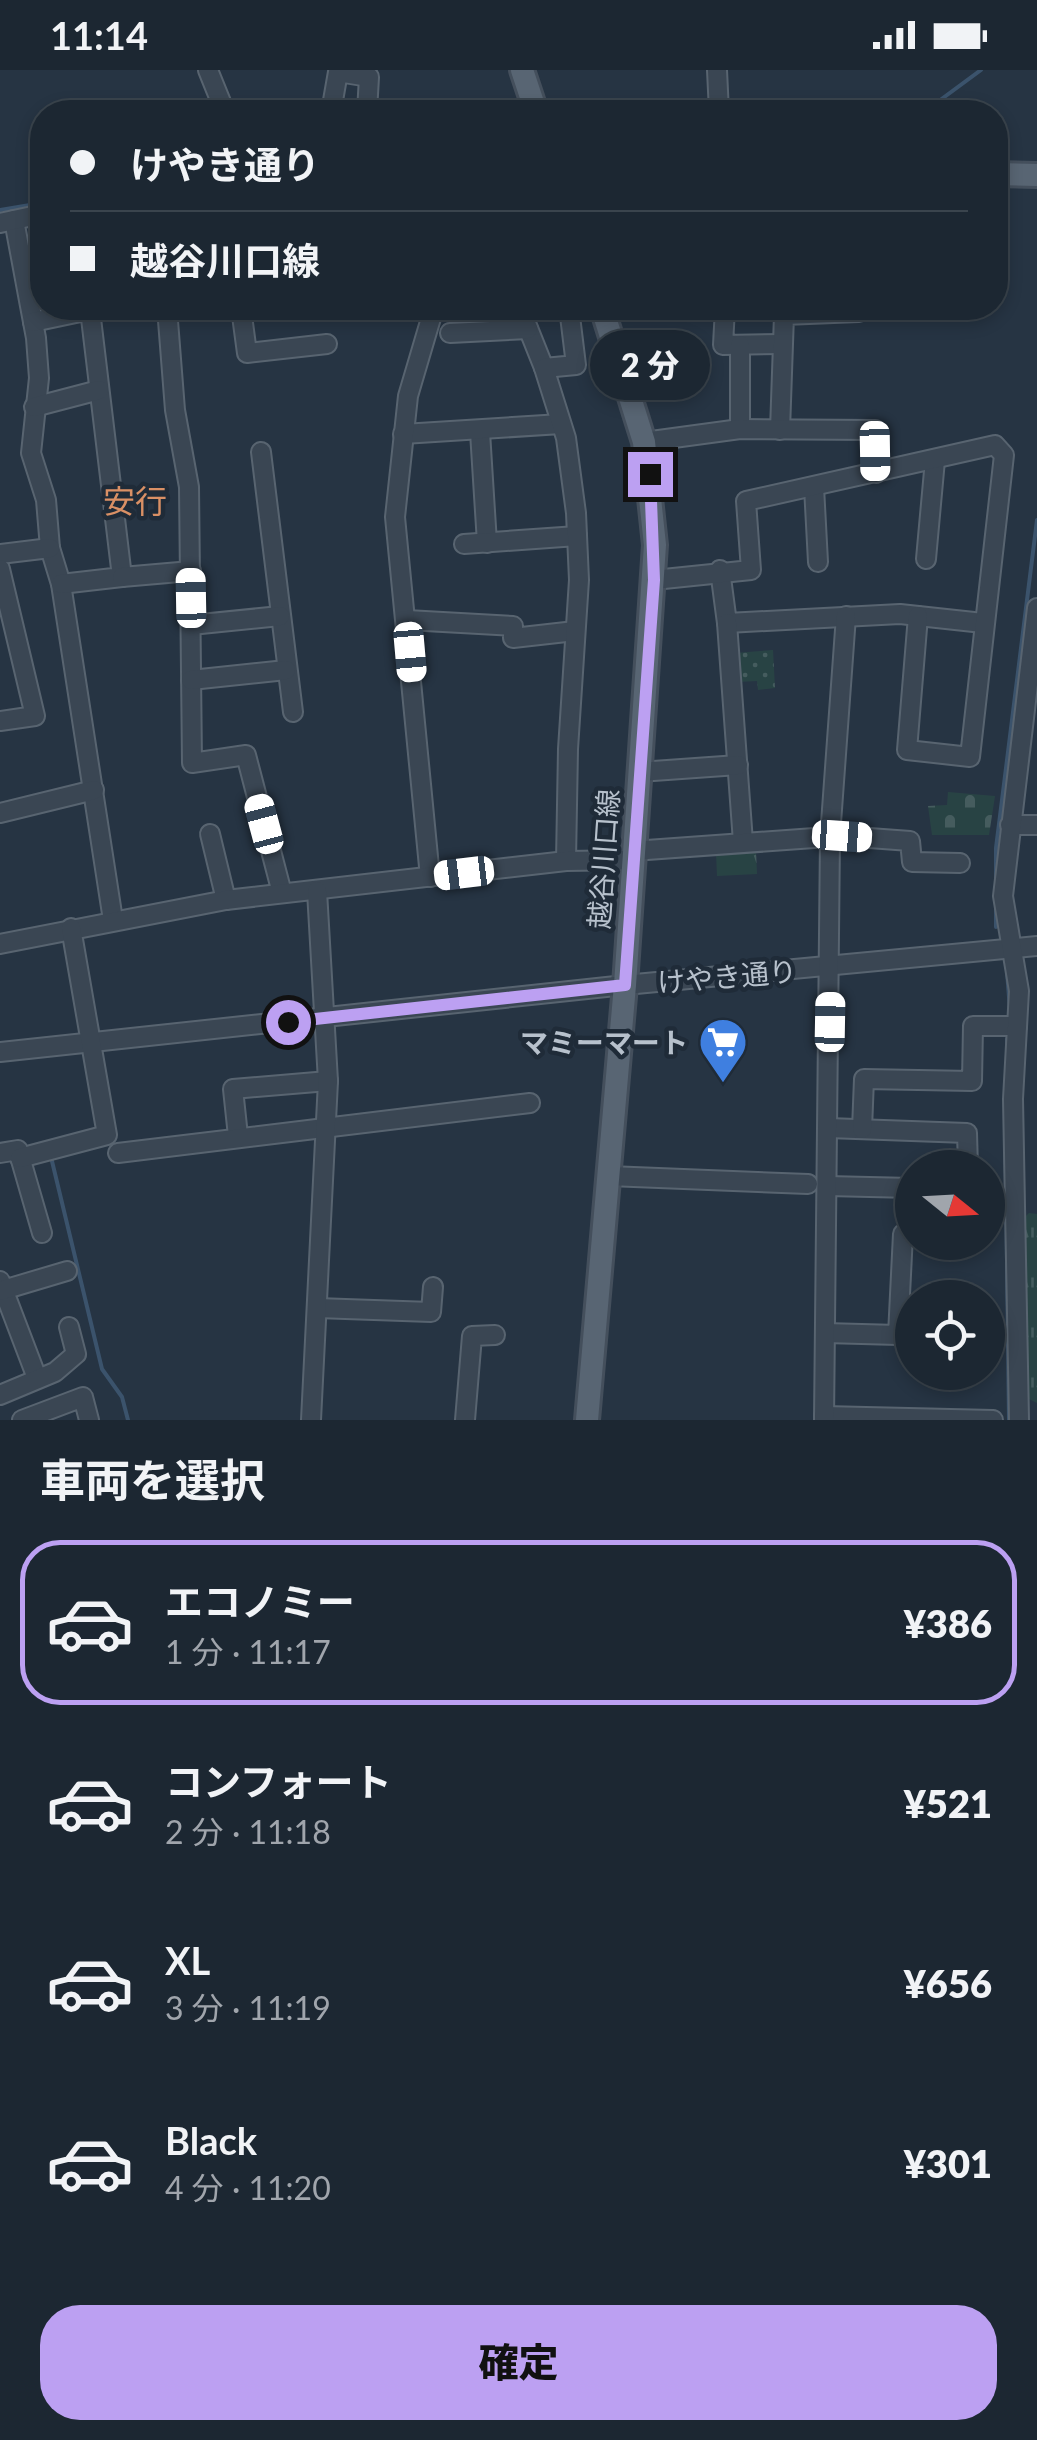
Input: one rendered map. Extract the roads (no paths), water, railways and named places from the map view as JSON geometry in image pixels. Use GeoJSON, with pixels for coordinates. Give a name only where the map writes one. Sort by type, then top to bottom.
{"type":"FeatureCollection","features":[{"type":"Feature","properties":{"kind":"main road"},"geometry":{"type":"LineString","coordinates":[[522,70],[532,100]]}},
{"type":"Feature","properties":{"kind":"main road"},"geometry":{"type":"LineString","coordinates":[[1008,174],[1037,175]]}},
{"type":"Feature","properties":{"kind":"main road","name":"越谷川口線"},"geometry":{"type":"LineString","coordinates":[[586,1420],[625,985],[654,580],[654,512],[644,442],[606,320]]}},
{"type":"Feature","properties":{"kind":"street"},"geometry":{"type":"LineString","coordinates":[[208,70],[220,100]]}},
{"type":"Feature","properties":{"kind":"street"},"geometry":{"type":"LineString","coordinates":[[717,70],[718,100]]}},
{"type":"Feature","properties":{"kind":"street"},"geometry":{"type":"LineString","coordinates":[[333,100],[338,72],[368,76],[367,100]]}},
{"type":"Feature","properties":{"kind":"street"},"geometry":{"type":"LineString","coordinates":[[7,222],[30,310]]}},
{"type":"Feature","properties":{"kind":"street"},"geometry":{"type":"LineString","coordinates":[[43,320],[33,322],[39,378],[31,454],[46,500],[50,548],[62,584],[113,920]]}},
{"type":"Feature","properties":{"kind":"street"},"geometry":{"type":"LineString","coordinates":[[96,320],[99,390],[122,577]]}},
{"type":"Feature","properties":{"kind":"street"},"geometry":{"type":"LineString","coordinates":[[168,320],[176,410],[189,487],[192,763],[246,755],[282,893]]}},
{"type":"Feature","properties":{"kind":"street"},"geometry":{"type":"LineString","coordinates":[[243,320],[247,352],[328,344]]}},
{"type":"Feature","properties":{"kind":"street"},"geometry":{"type":"LineString","coordinates":[[430,320],[408,396],[394,516],[430,877]]}},
{"type":"Feature","properties":{"kind":"street"},"geometry":{"type":"LineString","coordinates":[[525,320],[561,424],[577,536],[566,861]]}},
{"type":"Feature","properties":{"kind":"street"},"geometry":{"type":"LineString","coordinates":[[544,368],[576,365],[570,320]]}},
{"type":"Feature","properties":{"kind":"street"},"geometry":{"type":"LineString","coordinates":[[724,320],[723,344],[782,344]]}},
{"type":"Feature","properties":{"kind":"street"},"geometry":{"type":"LineString","coordinates":[[780,430],[784,320]]}},
{"type":"Feature","properties":{"kind":"street"},"geometry":{"type":"LineString","coordinates":[[450,333],[528,329]]}},
{"type":"Feature","properties":{"kind":"street"},"geometry":{"type":"LineString","coordinates":[[740,344],[740,429]]}},
{"type":"Feature","properties":{"kind":"street"},"geometry":{"type":"LineString","coordinates":[[34,407],[99,390]]}},
{"type":"Feature","properties":{"kind":"street"},"geometry":{"type":"LineString","coordinates":[[403,434],[561,424]]}},
{"type":"Feature","properties":{"kind":"street"},"geometry":{"type":"LineString","coordinates":[[644,442],[740,429],[875,430],[876,472]]}},
{"type":"Feature","properties":{"kind":"street"},"geometry":{"type":"LineString","coordinates":[[480,432],[487,542]]}},
{"type":"Feature","properties":{"kind":"street"},"geometry":{"type":"LineString","coordinates":[[654,580],[720,570],[751,570],[746,500],[995,445],[1004,455],[970,757],[907,750],[918,616]]}},
{"type":"Feature","properties":{"kind":"street"},"geometry":{"type":"LineString","coordinates":[[261,452],[292,712]]}},
{"type":"Feature","properties":{"kind":"street"},"geometry":{"type":"LineString","coordinates":[[926,559],[935,460]]}},
{"type":"Feature","properties":{"kind":"street"},"geometry":{"type":"LineString","coordinates":[[814,487],[818,562]]}},
{"type":"Feature","properties":{"kind":"street"},"geometry":{"type":"LineString","coordinates":[[464,544],[577,536]]}},
{"type":"Feature","properties":{"kind":"street"},"geometry":{"type":"LineString","coordinates":[[0,554],[50,548]]}},
{"type":"Feature","properties":{"kind":"street"},"geometry":{"type":"LineString","coordinates":[[0,569],[36,716],[0,721]]}},
{"type":"Feature","properties":{"kind":"street"},"geometry":{"type":"LineString","coordinates":[[720,570],[743,842]]}},
{"type":"Feature","properties":{"kind":"street"},"geometry":{"type":"LineString","coordinates":[[62,584],[190,571]]}},
{"type":"Feature","properties":{"kind":"street"},"geometry":{"type":"LineString","coordinates":[[1025,1413],[1015,1206],[1019,991],[1003,896],[1010,825],[1030,715],[1037,608]]}},
{"type":"Feature","properties":{"kind":"street"},"geometry":{"type":"LineString","coordinates":[[191,625],[280,616]]}},
{"type":"Feature","properties":{"kind":"street"},"geometry":{"type":"LineString","coordinates":[[846,616],[830,837],[828,1128],[818,1185],[825,1334],[824,1418],[993,1420]]}},
{"type":"Feature","properties":{"kind":"street"},"geometry":{"type":"LineString","coordinates":[[727,623],[918,616],[983,623]]}},
{"type":"Feature","properties":{"kind":"street"},"geometry":{"type":"LineString","coordinates":[[407,620],[512,626],[512,638],[575,631]]}},
{"type":"Feature","properties":{"kind":"street"},"geometry":{"type":"LineString","coordinates":[[191,680],[286,670]]}},
{"type":"Feature","properties":{"kind":"street"},"geometry":{"type":"LineString","coordinates":[[639,772],[738,765]]}},
{"type":"Feature","properties":{"kind":"street"},"geometry":{"type":"LineString","coordinates":[[0,813],[94,790]]}},
{"type":"Feature","properties":{"kind":"street"},"geometry":{"type":"LineString","coordinates":[[1010,825],[1037,826]]}},
{"type":"Feature","properties":{"kind":"street"},"geometry":{"type":"LineString","coordinates":[[210,834],[226,900]]}},
{"type":"Feature","properties":{"kind":"street"},"geometry":{"type":"LineString","coordinates":[[0,944],[226,900],[743,842],[830,837],[910,841],[912,862],[960,863]]}},
{"type":"Feature","properties":{"kind":"street"},"geometry":{"type":"LineString","coordinates":[[312,1420],[328,1081],[316,891]]}},
{"type":"Feature","properties":{"kind":"street"},"geometry":{"type":"LineString","coordinates":[[20,1158],[107,1135],[71,928]]}},
{"type":"Feature","properties":{"kind":"street","name":"けやき通り"},"geometry":{"type":"LineString","coordinates":[[0,1052],[625,985],[1037,946]]}},
{"type":"Feature","properties":{"kind":"street"},"geometry":{"type":"LineString","coordinates":[[862,1129],[864,1078],[972,1081],[973,1026],[1017,1026]]}},
{"type":"Feature","properties":{"kind":"street"},"geometry":{"type":"LineString","coordinates":[[1016,1049],[1037,1048]]}},
{"type":"Feature","properties":{"kind":"street"},"geometry":{"type":"LineString","coordinates":[[238,1136],[234,1089],[328,1081]]}},
{"type":"Feature","properties":{"kind":"street"},"geometry":{"type":"LineString","coordinates":[[118,1152],[530,1102]]}},
{"type":"Feature","properties":{"kind":"street"},"geometry":{"type":"LineString","coordinates":[[828,1128],[967,1133],[967,1150]]}},
{"type":"Feature","properties":{"kind":"street"},"geometry":{"type":"LineString","coordinates":[[0,1152],[18,1150],[42,1233]]}},
{"type":"Feature","properties":{"kind":"street"},"geometry":{"type":"LineString","coordinates":[[609,1176],[895,1187]]}},
{"type":"Feature","properties":{"kind":"street"},"geometry":{"type":"LineString","coordinates":[[1015,1206],[1037,1207]]}},
{"type":"Feature","properties":{"kind":"street"},"geometry":{"type":"LineString","coordinates":[[825,1334],[898,1334],[902,1260]]}},
{"type":"Feature","properties":{"kind":"street"},"geometry":{"type":"LineString","coordinates":[[37,1378],[1,1287],[68,1271]]}},
{"type":"Feature","properties":{"kind":"street"},"geometry":{"type":"LineString","coordinates":[[317,1308],[431,1312],[433,1287]]}},
{"type":"Feature","properties":{"kind":"street"},"geometry":{"type":"LineString","coordinates":[[0,1395],[55,1372],[76,1354],[69,1327]]}},
{"type":"Feature","properties":{"kind":"street"},"geometry":{"type":"LineString","coordinates":[[466,1420],[472,1336],[496,1335]]}},
{"type":"Feature","properties":{"kind":"street"},"geometry":{"type":"LineString","coordinates":[[0,1344],[19,1336]]}},
{"type":"Feature","properties":{"kind":"street"},"geometry":{"type":"LineString","coordinates":[[22,1420],[83,1397],[89,1420]]}},
{"type":"Feature","properties":{"kind":"waterway"},"geometry":{"type":"LineString","coordinates":[[940,100],[981,70]]}},
{"type":"Feature","properties":{"kind":"waterway"},"geometry":{"type":"LineString","coordinates":[[0,210],[30,205]]}},
{"type":"Feature","properties":{"kind":"waterway"},"geometry":{"type":"LineString","coordinates":[[996,927],[996,848],[1037,520]]}},
{"type":"Feature","properties":{"kind":"waterway"},"geometry":{"type":"LineString","coordinates":[[1007,971],[1010,1010]]}},
{"type":"Feature","properties":{"kind":"waterway"},"geometry":{"type":"LineString","coordinates":[[1007,1039],[1007,1054]]}},
{"type":"Feature","properties":{"kind":"waterway"},"geometry":{"type":"LineString","coordinates":[[1005,1103],[1009,1420]]}},
{"type":"Feature","properties":{"kind":"waterway"},"geometry":{"type":"LineString","coordinates":[[51,1157],[102,1369],[122,1397],[128,1420]]}},
{"type":"Feature","properties":{"kind":"place","name":"マミーマート"},"geometry":{"type":"Point","coordinates":[723,1084]}},
{"type":"Feature","properties":{"kind":"district","name":"安行"},"geometry":{"type":"Point","coordinates":[135,500]}}]}
